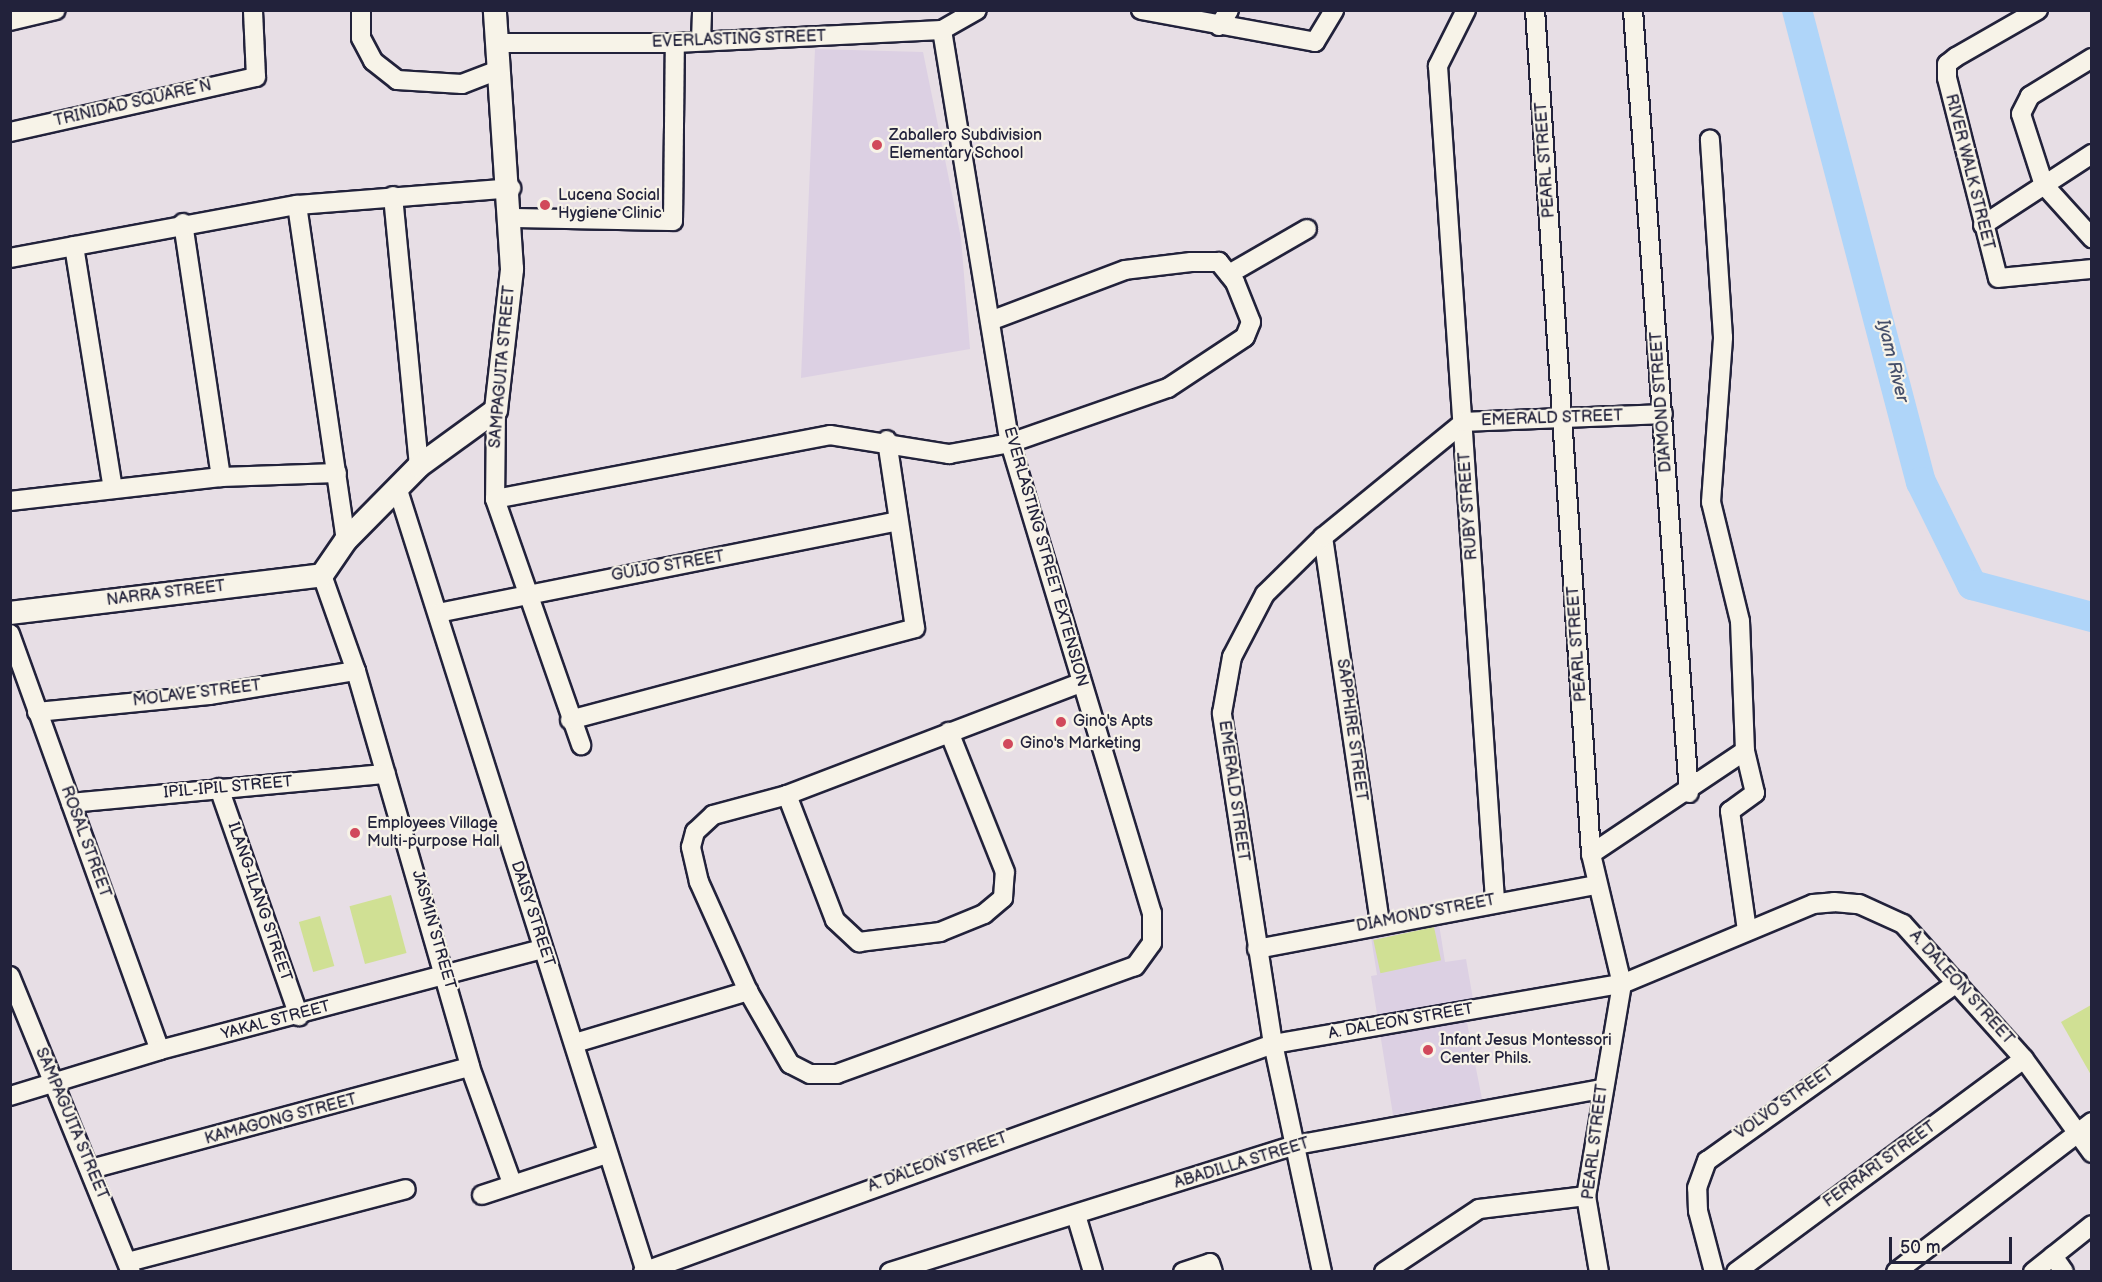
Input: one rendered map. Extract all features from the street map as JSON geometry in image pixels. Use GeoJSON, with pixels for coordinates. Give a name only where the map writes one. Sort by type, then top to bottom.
{"type":"FeatureCollection","features":[{"type":"Feature","properties":{"kind":"street"},"geometry":{"type":"LineString","coordinates":[[10,21],[56,10]]}},
{"type":"Feature","properties":{"kind":"street","name":"TRINIDAD SQUARE N"},"geometry":{"type":"LineString","coordinates":[[10,132],[256,76],[253,10]]}},
{"type":"Feature","properties":{"kind":"street"},"geometry":{"type":"LineString","coordinates":[[361,10],[361,38],[373,61],[397,81],[462,84],[499,70]]}},
{"type":"Feature","properties":{"kind":"street","name":"SAMPAGUITA STREET"},"geometry":{"type":"LineString","coordinates":[[495,10],[511,218],[510,303],[496,410],[495,499],[570,720],[581,745]]}},
{"type":"Feature","properties":{"kind":"street"},"geometry":{"type":"LineString","coordinates":[[701,40],[702,10]]}},
{"type":"Feature","properties":{"kind":"street","name":"EVERLASTING STREET"},"geometry":{"type":"LineString","coordinates":[[496,43],[675,43],[942,30],[977,10]]}},
{"type":"Feature","properties":{"kind":"street"},"geometry":{"type":"LineString","coordinates":[[1141,10],[1315,42],[1334,10]]}},
{"type":"Feature","properties":{"kind":"street"},"geometry":{"type":"LineString","coordinates":[[1219,26],[1229,10]]}},
{"type":"Feature","properties":{"kind":"street","name":"RUBY STREET"},"geometry":{"type":"LineString","coordinates":[[1466,10],[1438,66],[1495,900]]}},
{"type":"Feature","properties":{"kind":"street","name":"PEARL STREET"},"geometry":{"type":"LineString","coordinates":[[1535,10],[1591,855],[1596,885],[1622,984],[1602,1089],[1586,1196],[1599,1272]]}},
{"type":"Feature","properties":{"kind":"street","name":"DIAMOND STREET"},"geometry":{"type":"LineString","coordinates":[[1632,10],[1689,793]]}},
{"type":"Feature","properties":{"kind":"street","name":"RIVER WALK STREET"},"geometry":{"type":"LineString","coordinates":[[2037,10],[1947,64],[1983,225],[1998,278],[2091,269]]}},
{"type":"Feature","properties":{"kind":"street","name":"EVERLASTING STREET EXTENSION"},"geometry":{"type":"LineString","coordinates":[[748,991],[790,1064],[810,1074],[837,1074],[1135,966],[1152,943],[1152,913],[1080,683],[1010,443],[942,30]]}},
{"type":"Feature","properties":{"kind":"street"},"geometry":{"type":"LineString","coordinates":[[511,218],[673,221],[675,43]]}},
{"type":"Feature","properties":{"kind":"street"},"geometry":{"type":"LineString","coordinates":[[2091,58],[2022,103],[2044,185],[2091,238]]}},
{"type":"Feature","properties":{"kind":"street"},"geometry":{"type":"LineString","coordinates":[[1710,139],[1723,337],[1711,502],[1740,621],[1745,751],[1755,793],[1730,811],[1747,930]]}},
{"type":"Feature","properties":{"kind":"street"},"geometry":{"type":"LineString","coordinates":[[1983,225],[2091,154]]}},
{"type":"Feature","properties":{"kind":"street"},"geometry":{"type":"LineString","coordinates":[[10,258],[183,223],[297,205],[510,188]]}},
{"type":"Feature","properties":{"kind":"street"},"geometry":{"type":"LineString","coordinates":[[393,196],[419,466]]}},
{"type":"Feature","properties":{"kind":"street"},"geometry":{"type":"LineString","coordinates":[[297,205],[346,540]]}},
{"type":"Feature","properties":{"kind":"street"},"geometry":{"type":"LineString","coordinates":[[183,223],[221,477]]}},
{"type":"Feature","properties":{"kind":"street"},"geometry":{"type":"LineString","coordinates":[[1229,274],[1307,230]]}},
{"type":"Feature","properties":{"kind":"street"},"geometry":{"type":"LineString","coordinates":[[74,246],[112,489]]}},
{"type":"Feature","properties":{"kind":"street"},"geometry":{"type":"LineString","coordinates":[[495,499],[830,435],[887,440],[949,454],[1010,443],[1168,388],[1245,338],[1251,322],[1229,274],[1219,262],[1125,270],[990,321]]}},
{"type":"Feature","properties":{"kind":"street"},"geometry":{"type":"LineString","coordinates":[[322,575],[346,540],[419,466],[496,410]]}},
{"type":"Feature","properties":{"kind":"street","name":"EMERALD STREET"},"geometry":{"type":"LineString","coordinates":[[1322,1272],[1273,1044],[1222,713],[1232,657],[1265,594],[1323,537],[1464,423],[1663,414]]}},
{"type":"Feature","properties":{"kind":"street"},"geometry":{"type":"LineString","coordinates":[[570,720],[915,628],[887,440]]}},
{"type":"Feature","properties":{"kind":"street"},"geometry":{"type":"LineString","coordinates":[[10,501],[221,477],[337,472]]}},
{"type":"Feature","properties":{"kind":"street","name":"DAISY STREET"},"geometry":{"type":"LineString","coordinates":[[397,487],[543,949],[575,1043],[645,1271]]}},
{"type":"Feature","properties":{"kind":"street","name":"GUIJO STREET"},"geometry":{"type":"LineString","coordinates":[[438,613],[526,591],[898,521]]}},
{"type":"Feature","properties":{"kind":"street","name":"SAPPHIRE STREET"},"geometry":{"type":"LineString","coordinates":[[1323,537],[1380,923]]}},
{"type":"Feature","properties":{"kind":"street","name":"NARRA STREET"},"geometry":{"type":"LineString","coordinates":[[10,613],[322,575]]}},
{"type":"Feature","properties":{"kind":"street","name":"JASMIN STREET"},"geometry":{"type":"LineString","coordinates":[[322,575],[357,671],[446,972],[470,1067],[512,1183]]}},
{"type":"Feature","properties":{"kind":"street","name":"ROSAL STREET"},"geometry":{"type":"LineString","coordinates":[[10,634],[160,1050]]}},
{"type":"Feature","properties":{"kind":"street","name":"MOLAVE STREET"},"geometry":{"type":"LineString","coordinates":[[37,712],[209,695],[357,671]]}},
{"type":"Feature","properties":{"kind":"street"},"geometry":{"type":"LineString","coordinates":[[575,1043],[748,991],[699,882],[691,847],[695,832],[713,815],[787,795],[1080,683]]}},
{"type":"Feature","properties":{"kind":"street"},"geometry":{"type":"LineString","coordinates":[[787,795],[835,920],[859,942],[940,932],[984,914],[1003,898],[1005,872],[949,732]]}},
{"type":"Feature","properties":{"kind":"street"},"geometry":{"type":"LineString","coordinates":[[1591,855],[1689,793],[1745,751]]}},
{"type":"Feature","properties":{"kind":"street","name":"IPIL-IPIL STREET"},"geometry":{"type":"LineString","coordinates":[[70,803],[386,774]]}},
{"type":"Feature","properties":{"kind":"street","name":"ILANG-ILANG STREET"},"geometry":{"type":"LineString","coordinates":[[219,788],[299,1016]]}},
{"type":"Feature","properties":{"kind":"street","name":"DIAMOND STREET"},"geometry":{"type":"LineString","coordinates":[[1257,949],[1495,900],[1596,885]]}},
{"type":"Feature","properties":{"kind":"street","name":"A. DALEON STREET"},"geometry":{"type":"LineString","coordinates":[[645,1271],[1273,1044],[1622,984],[1813,904],[1859,904],[1903,924],[1958,982],[2084,1127]]}},
{"type":"Feature","properties":{"kind":"street","name":"YAKAL STREET"},"geometry":{"type":"LineString","coordinates":[[10,1096],[160,1050],[299,1016],[446,972],[543,949]]}},
{"type":"Feature","properties":{"kind":"street","name":"SAMPAGUITA STREET"},"geometry":{"type":"LineString","coordinates":[[10,976],[53,1083],[92,1169],[130,1267]]}},
{"type":"Feature","properties":{"kind":"street","name":"VOLVO STREET"},"geometry":{"type":"LineString","coordinates":[[1713,1272],[1698,1211],[1697,1188],[1707,1161],[1958,982]]}},
{"type":"Feature","properties":{"kind":"street","name":"FERRARI STREET"},"geometry":{"type":"LineString","coordinates":[[1736,1272],[2024,1059]]}},
{"type":"Feature","properties":{"kind":"street","name":"KAMAGONG STREET"},"geometry":{"type":"LineString","coordinates":[[92,1169],[470,1067]]}},
{"type":"Feature","properties":{"kind":"street","name":"ABADILLA STREET"},"geometry":{"type":"LineString","coordinates":[[890,1272],[1296,1145],[1602,1089]]}},
{"type":"Feature","properties":{"kind":"street"},"geometry":{"type":"LineString","coordinates":[[1896,1272],[2084,1127],[2091,1153]]}},
{"type":"Feature","properties":{"kind":"street"},"geometry":{"type":"LineString","coordinates":[[482,1195],[512,1183],[608,1154]]}},
{"type":"Feature","properties":{"kind":"street"},"geometry":{"type":"LineString","coordinates":[[130,1267],[406,1189]]}},
{"type":"Feature","properties":{"kind":"street"},"geometry":{"type":"LineString","coordinates":[[1384,1272],[1479,1209],[1586,1196]]}},
{"type":"Feature","properties":{"kind":"street"},"geometry":{"type":"LineString","coordinates":[[1076,1215],[1094,1272]]}},
{"type":"Feature","properties":{"kind":"street"},"geometry":{"type":"LineString","coordinates":[[2032,1272],[2091,1225]]}},
{"type":"Feature","properties":{"kind":"street"},"geometry":{"type":"LineString","coordinates":[[2053,1256],[2064,1272]]}},
{"type":"Feature","properties":{"kind":"street"},"geometry":{"type":"LineString","coordinates":[[1183,1272],[1212,1267]]}},
{"type":"Feature","properties":{"kind":"shaded area","name":"Zaballero Subdivision Elementary School"},"geometry":{"type":"Polygon","coordinates":[[[815,49],[923,52],[961,238],[970,349],[801,378],[815,49]]]}},
{"type":"Feature","properties":{"kind":"shaded area","name":"Infant Jesus Montessori Center Phils."},"geometry":{"type":"Polygon","coordinates":[[[1439,924],[1445,962],[1466,959],[1473,999],[1463,1002],[1482,1099],[1393,1115],[1371,976],[1377,975],[1371,937],[1439,924]]]}},
{"type":"Feature","properties":{"kind":"green space"},"geometry":{"type":"Polygon","coordinates":[[[391,895],[407,953],[365,964],[349,906],[391,895]]]}},
{"type":"Feature","properties":{"kind":"green space"},"geometry":{"type":"Polygon","coordinates":[[[320,916],[334,966],[313,972],[299,922],[320,916]]]}},
{"type":"Feature","properties":{"kind":"green space"},"geometry":{"type":"Polygon","coordinates":[[[1434,927],[1441,960],[1380,973],[1373,940],[1434,927]]]}},
{"type":"Feature","properties":{"kind":"green space"},"geometry":{"type":"Polygon","coordinates":[[[2091,1005],[2091,1075],[2061,1022],[2091,1005]]]}},
{"type":"Feature","properties":{"kind":"waterway","name":"Iyam River"},"geometry":{"type":"LineString","coordinates":[[1797,10],[1921,482],[1972,585],[2092,617]]}},
{"type":"Feature","properties":{"kind":"place","name":"Zaballero Subdivision Elementary School"},"geometry":{"type":"Point","coordinates":[877,145]}},
{"type":"Feature","properties":{"kind":"place","name":"Lucena Social Hygiene Clinic"},"geometry":{"type":"Point","coordinates":[545,205]}},
{"type":"Feature","properties":{"kind":"place","name":"Gino's Apts"},"geometry":{"type":"Point","coordinates":[1061,722]}},
{"type":"Feature","properties":{"kind":"place","name":"Gino's Marketing"},"geometry":{"type":"Point","coordinates":[1008,744]}},
{"type":"Feature","properties":{"kind":"place","name":"Employees Village Multi-purpose Hall"},"geometry":{"type":"Point","coordinates":[355,833]}},
{"type":"Feature","properties":{"kind":"place","name":"Infant Jesus Montessori Center Phils."},"geometry":{"type":"Point","coordinates":[1428,1050]}}]}
